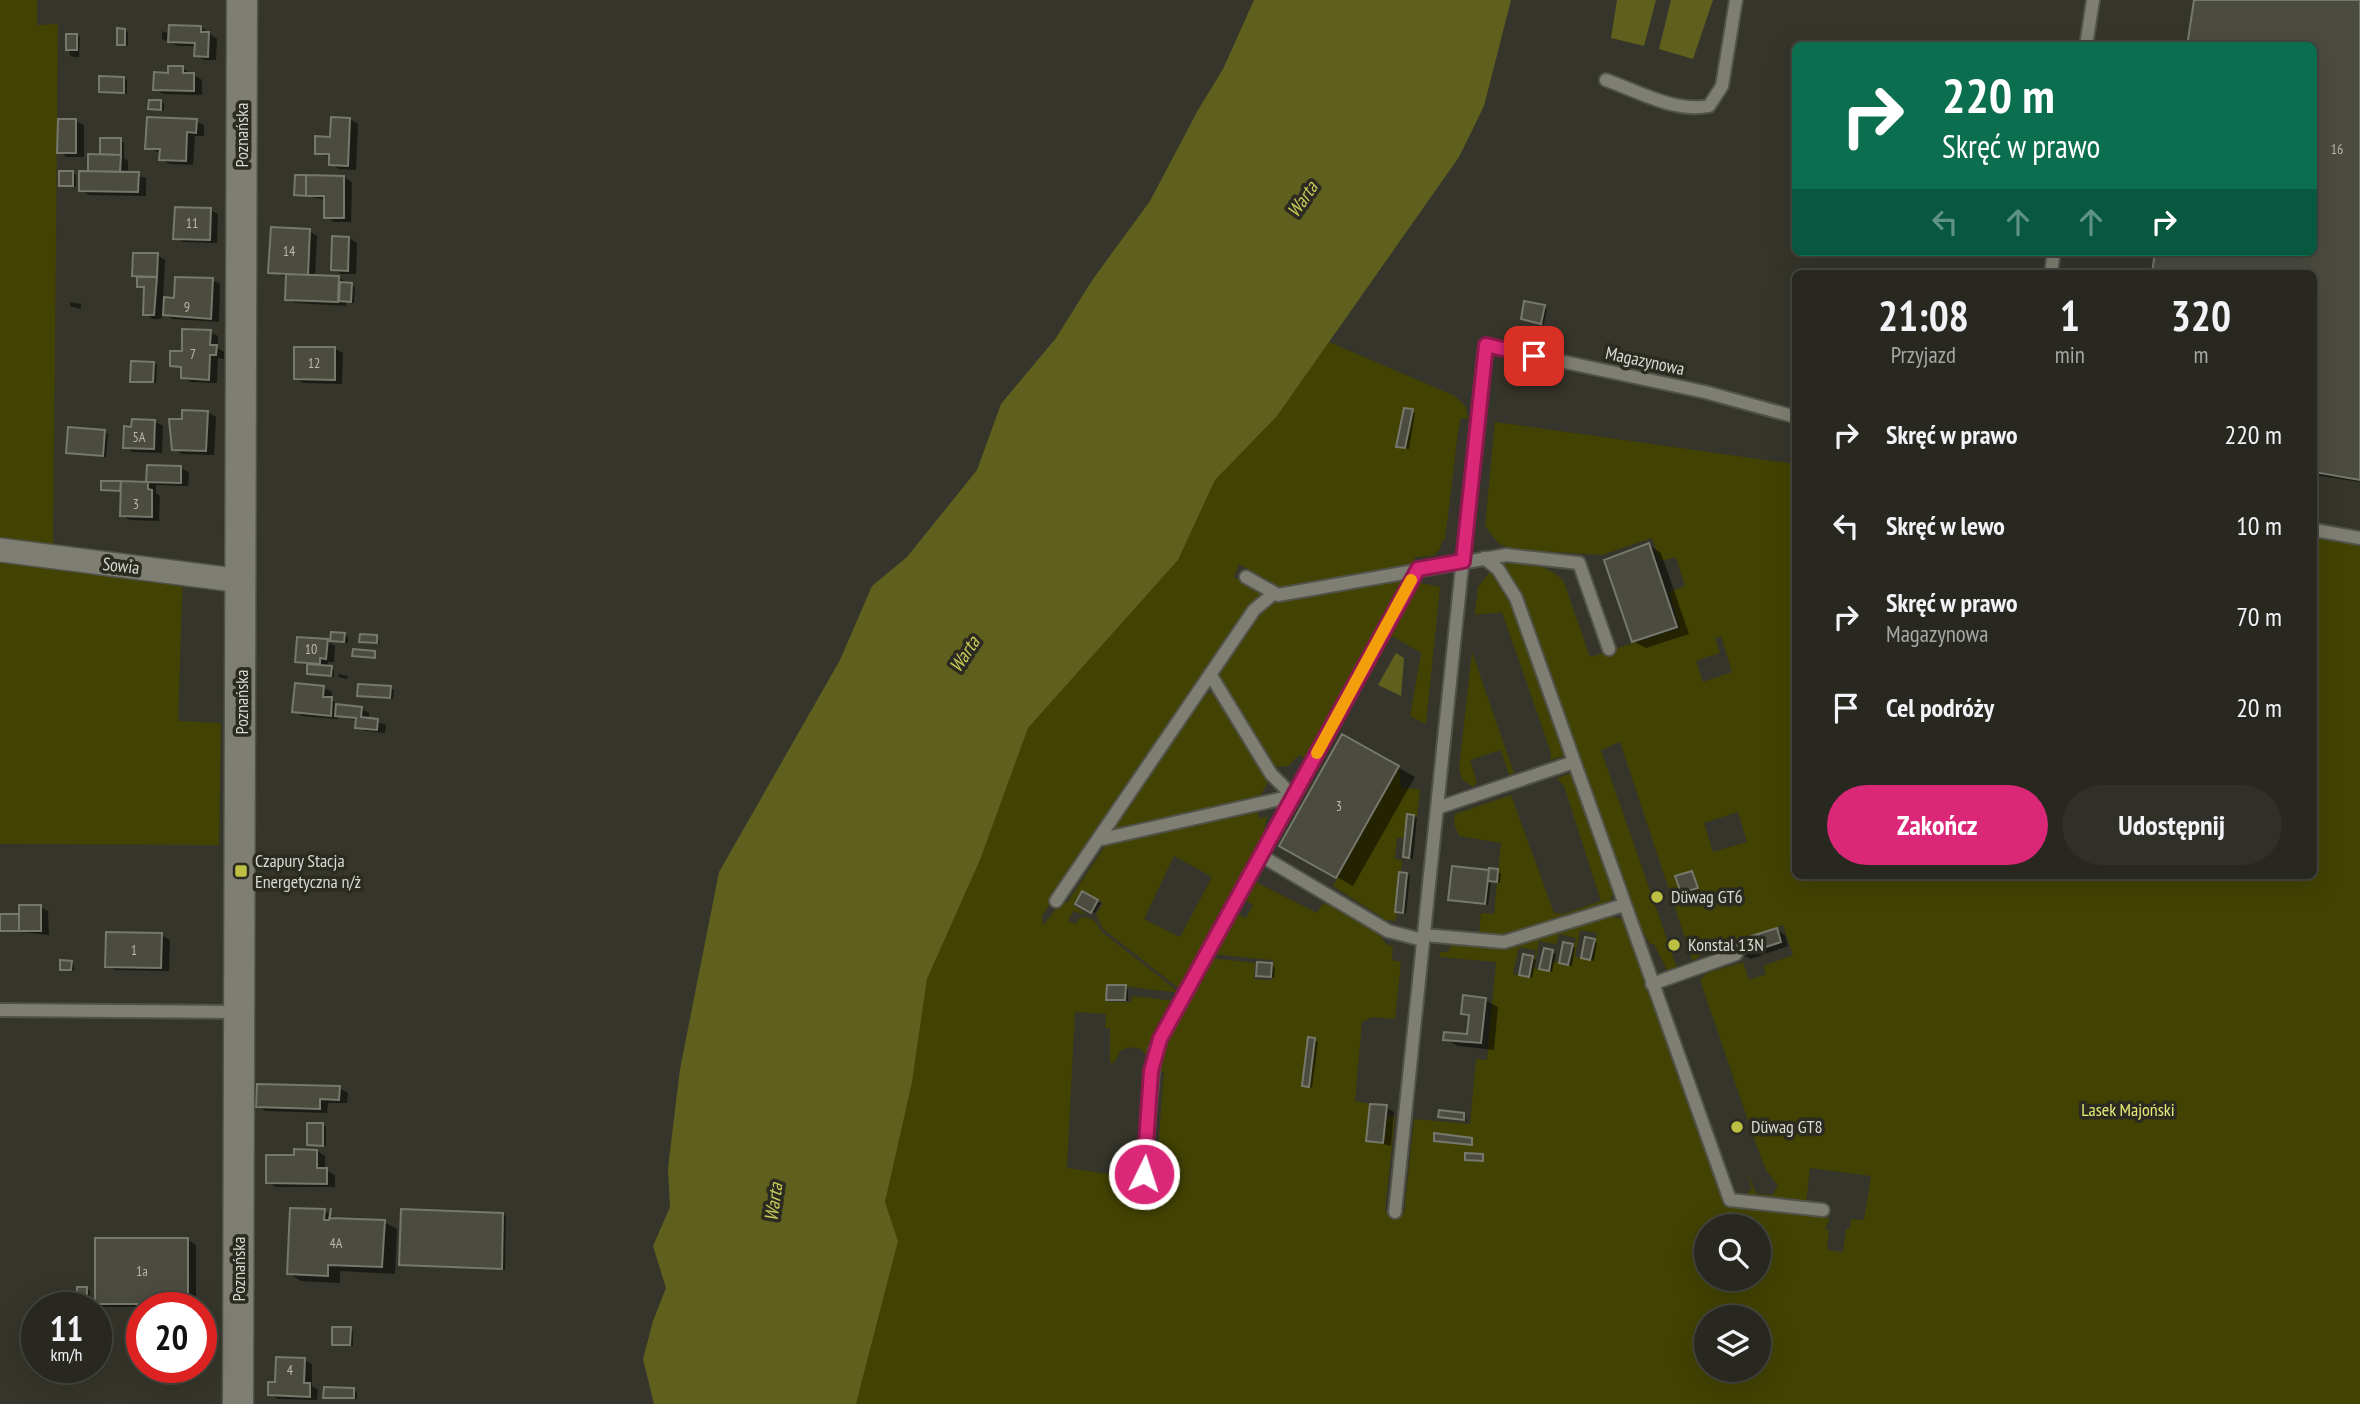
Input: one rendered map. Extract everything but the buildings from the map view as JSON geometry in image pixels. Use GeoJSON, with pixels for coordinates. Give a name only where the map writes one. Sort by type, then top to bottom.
{"type":"FeatureCollection","features":[{"type":"Feature","properties":{"kind":"street","name":"Poznańska"},"geometry":{"type":"LineString","coordinates":[[238,1404],[242,0]]}},
{"type":"Feature","properties":{"kind":"street","name":"Sowia"},"geometry":{"type":"LineString","coordinates":[[0,550],[242,582]]}},
{"type":"Feature","properties":{"kind":"lane"},"geometry":{"type":"LineString","coordinates":[[1606,80],[1655,99],[1697,109],[1709,106],[1722,86],[1736,0]]}},
{"type":"Feature","properties":{"kind":"lane"},"geometry":{"type":"LineString","coordinates":[[2087,42],[2093,0]]}},
{"type":"Feature","properties":{"kind":"lane","name":"Magazynowa"},"geometry":{"type":"LineString","coordinates":[[1463,561],[1486,345],[1705,392],[1792,416]]}},
{"type":"Feature","properties":{"kind":"lane"},"geometry":{"type":"LineString","coordinates":[[2317,531],[2360,538]]}},
{"type":"Feature","properties":{"kind":"lane"},"geometry":{"type":"LineString","coordinates":[[1056,901],[1254,610],[1273,594],[1312,590],[1506,555],[1579,563],[1609,649]]}},
{"type":"Feature","properties":{"kind":"lane"},"geometry":{"type":"LineString","coordinates":[[1484,558],[1498,569],[1516,598],[1730,1199],[1823,1210]]}},
{"type":"Feature","properties":{"kind":"lane"},"geometry":{"type":"LineString","coordinates":[[1395,1212],[1463,561]]}},
{"type":"Feature","properties":{"kind":"lane"},"geometry":{"type":"LineString","coordinates":[[1144,1174],[1155,1050],[1418,569]]}},
{"type":"Feature","properties":{"kind":"lane"},"geometry":{"type":"LineString","coordinates":[[1246,577],[1273,594]]}},
{"type":"Feature","properties":{"kind":"lane"},"geometry":{"type":"LineString","coordinates":[[1210,674],[1270,774],[1293,796]]}},
{"type":"Feature","properties":{"kind":"lane"},"geometry":{"type":"LineString","coordinates":[[1437,808],[1574,762]]}},
{"type":"Feature","properties":{"kind":"lane"},"geometry":{"type":"LineString","coordinates":[[1098,840],[1293,796]]}},
{"type":"Feature","properties":{"kind":"lane"},"geometry":{"type":"LineString","coordinates":[[1261,855],[1388,931],[1424,937],[1504,942],[1624,905]]}},
{"type":"Feature","properties":{"kind":"lane"},"geometry":{"type":"LineString","coordinates":[[1652,984],[1737,954]]}},
{"type":"Feature","properties":{"kind":"lane"},"geometry":{"type":"LineString","coordinates":[[0,1010],[241,1012]]}},
{"type":"Feature","properties":{"kind":"green space"},"geometry":{"type":"Polygon","coordinates":[[[0,0],[37,0],[37,25],[58,24],[53,555],[183,571],[178,721],[221,723],[219,845],[0,844],[0,0]]]}},
{"type":"Feature","properties":{"kind":"green space","name":"Lasek Majoński"},"geometry":{"type":"Polygon","coordinates":[[[1329,342],[1455,396],[1466,407],[1468,419],[1461,418],[1458,432],[1445,540],[1433,556],[1415,557],[1413,566],[1285,590],[1239,564],[1234,577],[1260,594],[1125,787],[1042,916],[1043,926],[1062,901],[1067,903],[1107,843],[1257,810],[1259,818],[1267,817],[1262,841],[1181,990],[1103,929],[1096,914],[1103,903],[1082,891],[1073,905],[1087,915],[1073,911],[1068,921],[1076,924],[1080,917],[1091,919],[1102,932],[1180,993],[1107,984],[1107,1002],[1131,1002],[1132,996],[1175,1001],[1148,1058],[1141,1049],[1130,1047],[1120,1051],[1114,1063],[1110,1063],[1110,1028],[1105,1028],[1106,1014],[1075,1012],[1067,1168],[1129,1177],[1130,1173],[1156,1176],[1164,1072],[1156,1071],[1158,1057],[1209,958],[1255,963],[1254,979],[1272,980],[1273,960],[1211,954],[1234,912],[1246,918],[1253,905],[1242,899],[1252,880],[1317,913],[1322,904],[1331,905],[1379,935],[1387,945],[1393,946],[1392,960],[1401,962],[1395,1019],[1372,1017],[1362,1022],[1355,1101],[1370,1104],[1367,1141],[1383,1143],[1385,1116],[1395,1117],[1385,1211],[1404,1213],[1414,1119],[1470,1124],[1476,1059],[1487,1060],[1496,962],[1440,957],[1440,952],[1448,952],[1453,942],[1514,944],[1606,916],[1624,919],[1724,1204],[1830,1218],[1825,1229],[1829,1230],[1827,1250],[1843,1252],[1846,1229],[1850,1229],[1851,1219],[1864,1220],[1871,1176],[1810,1168],[1806,1203],[1749,1195],[1747,1192],[1752,1190],[1747,1170],[1756,1194],[1772,1195],[1778,1186],[1766,1170],[1757,1147],[1700,980],[1707,973],[1743,962],[1749,980],[1766,974],[1763,966],[1793,955],[1783,925],[1734,941],[1735,944],[1700,955],[1693,962],[1620,742],[1601,750],[1677,968],[1667,970],[1654,944],[1650,944],[1637,922],[1517,589],[1502,564],[1536,565],[1552,571],[1564,582],[1590,657],[1680,628],[1669,592],[1685,586],[1676,557],[1660,561],[1652,538],[1602,555],[1510,549],[1498,543],[1485,526],[1495,422],[1792,464],[1792,879],[2317,879],[2317,537],[2360,546],[2360,1404],[856,1404],[898,1241],[885,1202],[912,1082],[927,979],[980,860],[1028,728],[1178,560],[1215,480],[1277,416],[1329,342]],[[1404,408],[1397,446],[1405,448],[1413,410],[1404,408]],[[1721,636],[1715,638],[1720,653],[1696,661],[1703,682],[1732,672],[1721,636]],[[1738,812],[1704,823],[1713,852],[1747,842],[1738,812]],[[1174,856],[1144,919],[1180,937],[1212,877],[1174,856]],[[1580,930],[1575,957],[1592,960],[1597,933],[1580,930]],[[1559,934],[1556,944],[1539,941],[1534,968],[1551,971],[1553,961],[1570,965],[1576,938],[1559,934]],[[1519,947],[1513,974],[1531,977],[1536,950],[1519,947]]]}},
{"type":"Feature","properties":{"kind":"green space"},"geometry":{"type":"Polygon","coordinates":[[[1493,568],[1513,603],[1566,755],[1550,760],[1551,753],[1502,612],[1475,615],[1478,587],[1493,568]]]}},
{"type":"Feature","properties":{"kind":"green space"},"geometry":{"type":"Polygon","coordinates":[[[1408,575],[1306,759],[1299,755],[1288,766],[1275,767],[1218,678],[1217,670],[1254,617],[1277,601],[1408,575]]]}},
{"type":"Feature","properties":{"kind":"green space"},"geometry":{"type":"Polygon","coordinates":[[[1421,583],[1440,587],[1426,724],[1410,716],[1421,653],[1392,636],[1363,688],[1359,686],[1410,596],[1421,583]]]}},
{"type":"Feature","properties":{"kind":"green space"},"geometry":{"type":"Polygon","coordinates":[[[1472,652],[1514,773],[1509,775],[1501,750],[1470,760],[1477,783],[1473,787],[1462,779],[1459,768],[1472,652]]]}},
{"type":"Feature","properties":{"kind":"green space"},"geometry":{"type":"Polygon","coordinates":[[[1201,694],[1214,694],[1221,702],[1268,782],[1260,797],[1105,832],[1201,694]]]}},
{"type":"Feature","properties":{"kind":"green space"},"geometry":{"type":"Polygon","coordinates":[[[1399,766],[1401,788],[1420,789],[1417,817],[1408,816],[1406,838],[1397,838],[1395,859],[1402,860],[1396,921],[1386,920],[1333,886],[1399,766]]]}},
{"type":"Feature","properties":{"kind":"green space"},"geometry":{"type":"Polygon","coordinates":[[[1573,773],[1615,895],[1611,896],[1612,900],[1505,936],[1479,935],[1481,913],[1494,914],[1501,843],[1459,836],[1454,824],[1455,814],[1511,795],[1554,913],[1563,914],[1601,901],[1564,786],[1557,778],[1573,773]]]}},
{"type":"Feature","properties":{"kind":"water","name":"Warta"},"geometry":{"type":"Polygon","coordinates":[[[1254,0],[1511,0],[1484,106],[1459,157],[1277,416],[1215,480],[1178,560],[1028,728],[980,860],[927,979],[912,1082],[885,1202],[898,1241],[856,1404],[654,1404],[643,1359],[653,1321],[666,1288],[653,1246],[670,1207],[668,1168],[680,1069],[719,872],[840,660],[872,586],[907,557],[977,470],[1001,404],[1056,338],[1093,279],[1150,201],[1223,69],[1254,0]]]}},
{"type":"Feature","properties":{"kind":"water"},"geometry":{"type":"Polygon","coordinates":[[[1617,0],[1656,0],[1644,46],[1611,38],[1617,0]]]}},
{"type":"Feature","properties":{"kind":"water"},"geometry":{"type":"Polygon","coordinates":[[[1671,0],[1713,0],[1693,59],[1659,49],[1671,0]]]}},
{"type":"Feature","properties":{"kind":"water"},"geometry":{"type":"Polygon","coordinates":[[[1396,653],[1404,658],[1401,696],[1378,685],[1396,653]]]}},
{"type":"Feature","properties":{"kind":"slow traffic"},"geometry":{"type":"LineString","coordinates":[[1317,753],[1411,580]]}},
{"type":"Feature","properties":{"kind":"place","name":"Czapury Stacja Energetyczna n/ż"},"geometry":{"type":"Point","coordinates":[241,871]}},
{"type":"Feature","properties":{"kind":"place","name":"Düwag GT6"},"geometry":{"type":"Point","coordinates":[1657,897]}},
{"type":"Feature","properties":{"kind":"place","name":"Konstal 13N"},"geometry":{"type":"Point","coordinates":[1674,945]}},
{"type":"Feature","properties":{"kind":"place","name":"Düwag GT8"},"geometry":{"type":"Point","coordinates":[1737,1127]}},
{"type":"Feature","properties":{"kind":"route"},"geometry":{"type":"LineString","coordinates":[[1144,1174],[1151,1071],[1160,1039],[1418,569],[1463,561],[1486,345],[1534,356]]}}]}
